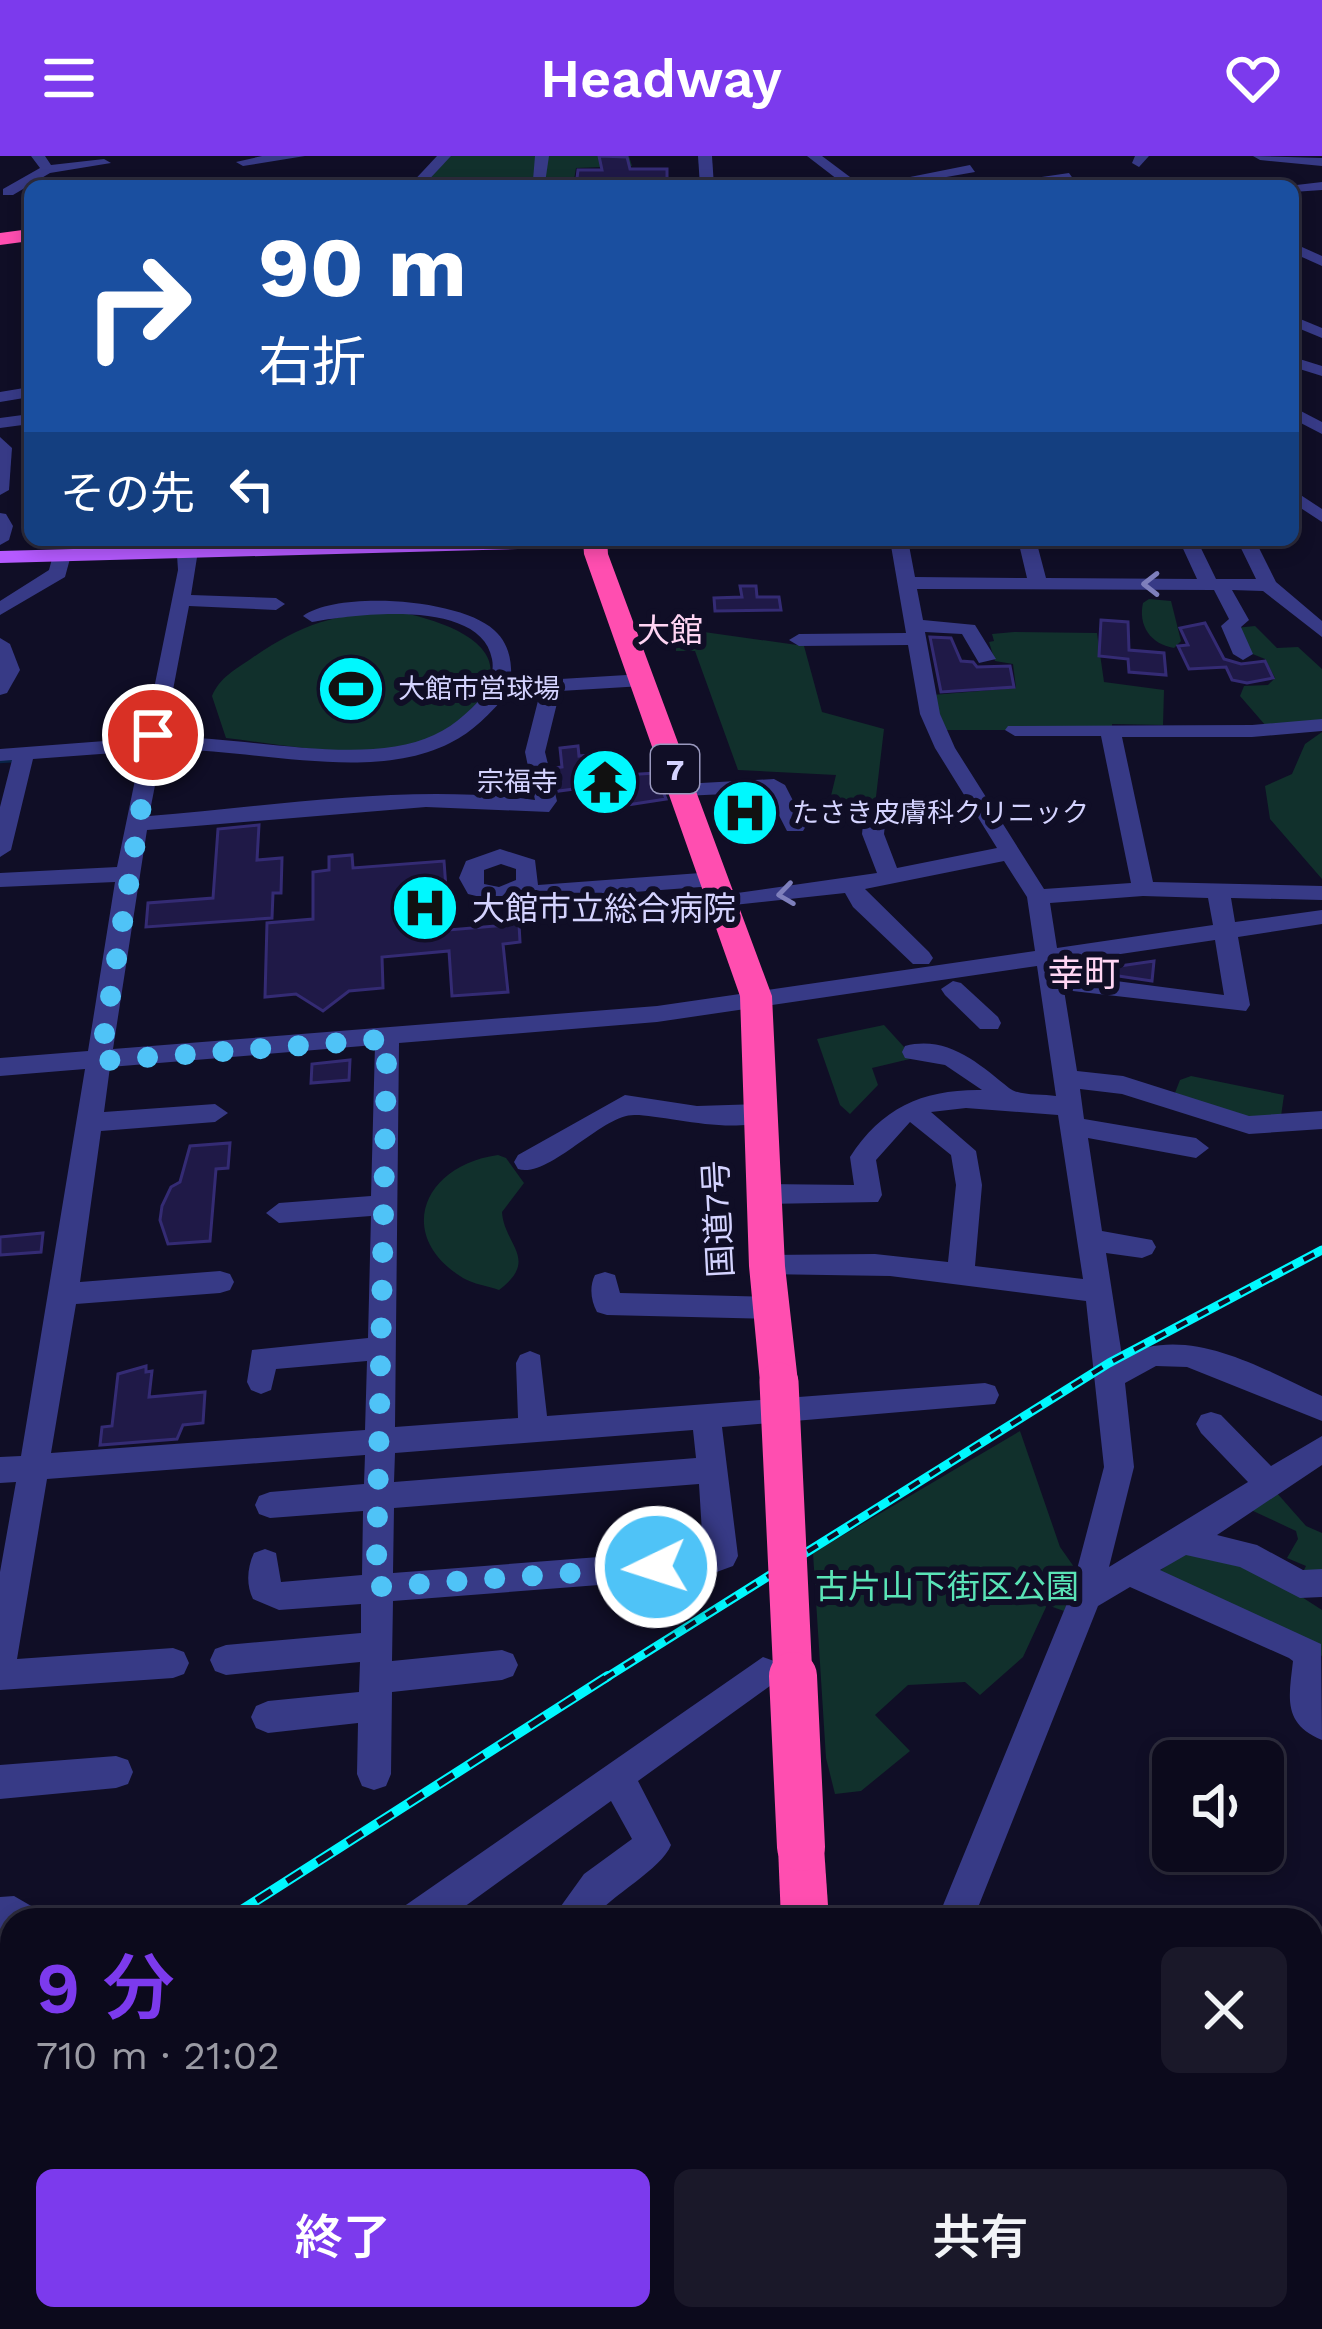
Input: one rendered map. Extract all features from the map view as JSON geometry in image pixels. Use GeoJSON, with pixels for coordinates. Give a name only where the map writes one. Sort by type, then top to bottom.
{"type":"FeatureCollection","features":[{"type":"Feature","properties":{"kind":"highway","name":"国道7号"},"geometry":{"type":"LineString","coordinates":[[597,546],[756,997],[805,1908]]}},
{"type":"Feature","properties":{"kind":"main road"},"geometry":{"type":"LineString","coordinates":[[0,557],[174,546]]}},
{"type":"Feature","properties":{"kind":"street"},"geometry":{"type":"LineString","coordinates":[[242,159],[298,156]]}},
{"type":"Feature","properties":{"kind":"street"},"geometry":{"type":"LineString","coordinates":[[422,180],[444,156]]}},
{"type":"Feature","properties":{"kind":"street"},"geometry":{"type":"LineString","coordinates":[[540,180],[542,156]]}},
{"type":"Feature","properties":{"kind":"street"},"geometry":{"type":"LineString","coordinates":[[814,156],[847,180]]}},
{"type":"Feature","properties":{"kind":"street"},"geometry":{"type":"LineString","coordinates":[[916,180],[974,172],[983,156]]}},
{"type":"Feature","properties":{"kind":"street"},"geometry":{"type":"LineString","coordinates":[[1260,156],[1322,162]]}},
{"type":"Feature","properties":{"kind":"street"},"geometry":{"type":"LineString","coordinates":[[10,193],[42,163],[105,159]]}},
{"type":"Feature","properties":{"kind":"street"},"geometry":{"type":"LineString","coordinates":[[1048,180],[1069,177]]}},
{"type":"Feature","properties":{"kind":"street"},"geometry":{"type":"LineString","coordinates":[[1299,309],[1315,307]]}},
{"type":"Feature","properties":{"kind":"street"},"geometry":{"type":"LineString","coordinates":[[0,442],[4,448],[0,490]]}},
{"type":"Feature","properties":{"kind":"street"},"geometry":{"type":"LineString","coordinates":[[1299,500],[1322,520]]}},
{"type":"Feature","properties":{"kind":"street"},"geometry":{"type":"LineString","coordinates":[[0,518],[4,526],[0,539]]}},
{"type":"Feature","properties":{"kind":"street"},"geometry":{"type":"LineString","coordinates":[[0,1663],[15,1468],[64,1294],[127,874],[181,600],[187,546]]}},
{"type":"Feature","properties":{"kind":"street"},"geometry":{"type":"LineString","coordinates":[[900,546],[930,714],[1038,896],[1110,1377],[1119,1467],[1086,1596],[960,1908]]}},
{"type":"Feature","properties":{"kind":"street"},"geometry":{"type":"LineString","coordinates":[[1028,546],[1038,584]]}},
{"type":"Feature","properties":{"kind":"street"},"geometry":{"type":"LineString","coordinates":[[1192,546],[1239,620],[1231,626],[1243,654]]}},
{"type":"Feature","properties":{"kind":"street"},"geometry":{"type":"LineString","coordinates":[[1249,546],[1268,585],[1322,631]]}},
{"type":"Feature","properties":{"kind":"street"},"geometry":{"type":"LineString","coordinates":[[0,608],[58,573],[62,555]]}},
{"type":"Feature","properties":{"kind":"street"},"geometry":{"type":"LineString","coordinates":[[906,583],[1268,585]]}},
{"type":"Feature","properties":{"kind":"street"},"geometry":{"type":"LineString","coordinates":[[181,600],[276,604]]}},
{"type":"Feature","properties":{"kind":"street"},"geometry":{"type":"LineString","coordinates":[[0,755],[229,744],[334,757],[393,755],[441,740],[474,722],[501,689],[505,670],[498,649],[482,629],[462,619],[386,606],[312,616]]}},
{"type":"Feature","properties":{"kind":"street"},"geometry":{"type":"LineString","coordinates":[[799,640],[968,629],[986,659]]}},
{"type":"Feature","properties":{"kind":"street"},"geometry":{"type":"LineString","coordinates":[[0,644],[10,670],[0,689]]}},
{"type":"Feature","properties":{"kind":"street"},"geometry":{"type":"LineString","coordinates":[[501,689],[644,680]]}},
{"type":"Feature","properties":{"kind":"street"},"geometry":{"type":"LineString","coordinates":[[136,824],[426,800],[544,804],[535,752],[551,687]]}},
{"type":"Feature","properties":{"kind":"street"},"geometry":{"type":"LineString","coordinates":[[1016,730],[1252,731],[1322,725]]}},
{"type":"Feature","properties":{"kind":"street"},"geometry":{"type":"LineString","coordinates":[[1111,733],[1143,889]]}},
{"type":"Feature","properties":{"kind":"street"},"geometry":{"type":"LineString","coordinates":[[0,850],[24,753]]}},
{"type":"Feature","properties":{"kind":"street"},"geometry":{"type":"LineString","coordinates":[[683,790],[774,785],[795,826]]}},
{"type":"Feature","properties":{"kind":"street"},"geometry":{"type":"LineString","coordinates":[[876,805],[873,834],[889,876]]}},
{"type":"Feature","properties":{"kind":"street"},"geometry":{"type":"LineString","coordinates":[[716,884],[492,895],[476,889],[471,872],[481,861],[500,856],[520,860],[530,871],[560,883],[580,883],[716,884],[850,885],[1010,854]]}},
{"type":"Feature","properties":{"kind":"street"},"geometry":{"type":"LineString","coordinates":[[511,894],[527,884],[530,871]]}},
{"type":"Feature","properties":{"kind":"street"},"geometry":{"type":"LineString","coordinates":[[0,880],[127,874]]}},
{"type":"Feature","properties":{"kind":"street"},"geometry":{"type":"LineString","coordinates":[[850,885],[861,902],[922,958]]}},
{"type":"Feature","properties":{"kind":"street"},"geometry":{"type":"LineString","coordinates":[[1038,896],[1143,889],[1322,893]]}},
{"type":"Feature","properties":{"kind":"street"},"geometry":{"type":"LineString","coordinates":[[1050,970],[1091,983],[1238,1005],[1218,890]]}},
{"type":"Feature","properties":{"kind":"street"},"geometry":{"type":"LineString","coordinates":[[0,1067],[387,1039],[1050,970],[1224,931],[1322,917]]}},
{"type":"Feature","properties":{"kind":"street"},"geometry":{"type":"LineString","coordinates":[[953,989],[989,1023]]}},
{"type":"Feature","properties":{"kind":"street"},"geometry":{"type":"LineString","coordinates":[[374,1774],[387,1039]]}},
{"type":"Feature","properties":{"kind":"street"},"geometry":{"type":"LineString","coordinates":[[914,1052],[935,1052],[981,1072],[1004,1100]]}},
{"type":"Feature","properties":{"kind":"street"},"geometry":{"type":"LineString","coordinates":[[1066,1079],[1123,1085],[1249,1125],[1322,1120]]}},
{"type":"Feature","properties":{"kind":"street"},"geometry":{"type":"LineString","coordinates":[[764,1194],[869,1195],[863,1157],[911,1109],[951,1102],[1004,1100],[1196,1148]]}},
{"type":"Feature","properties":{"kind":"street"},"geometry":{"type":"LineString","coordinates":[[527,1162],[558,1139],[598,1124],[625,1104],[697,1115],[760,1113]]}},
{"type":"Feature","properties":{"kind":"street"},"geometry":{"type":"LineString","coordinates":[[911,1109],[963,1151],[969,1185],[961,1274]]}},
{"type":"Feature","properties":{"kind":"street"},"geometry":{"type":"LineString","coordinates":[[90,1122],[214,1113]]}},
{"type":"Feature","properties":{"kind":"street"},"geometry":{"type":"LineString","coordinates":[[279,1213],[382,1204]]}},
{"type":"Feature","properties":{"kind":"street"},"geometry":{"type":"LineString","coordinates":[[1090,1240],[1142,1246]]}},
{"type":"Feature","properties":{"kind":"street"},"geometry":{"type":"LineString","coordinates":[[767,1266],[826,1269],[884,1264],[1054,1290],[1097,1291]]}},
{"type":"Feature","properties":{"kind":"street"},"geometry":{"type":"LineString","coordinates":[[64,1294],[220,1282]]}},
{"type":"Feature","properties":{"kind":"street"},"geometry":{"type":"LineString","coordinates":[[605,1283],[607,1304],[772,1307]]}},
{"type":"Feature","properties":{"kind":"street"},"geometry":{"type":"LineString","coordinates":[[261,1382],[262,1358],[378,1349]]}},
{"type":"Feature","properties":{"kind":"street"},"geometry":{"type":"LineString","coordinates":[[1110,1377],[1151,1355],[1174,1352],[1322,1409]]}},
{"type":"Feature","properties":{"kind":"street"},"geometry":{"type":"LineString","coordinates":[[530,1363],[533,1430]]}},
{"type":"Feature","properties":{"kind":"street"},"geometry":{"type":"LineString","coordinates":[[15,1468],[985,1395]]}},
{"type":"Feature","properties":{"kind":"street"},"geometry":{"type":"LineString","coordinates":[[265,1563],[264,1589],[279,1596],[703,1563],[722,1556],[706,1416]]}},
{"type":"Feature","properties":{"kind":"street"},"geometry":{"type":"LineString","coordinates":[[1211,1424],[1269,1484]]}},
{"type":"Feature","properties":{"kind":"street"},"geometry":{"type":"LineString","coordinates":[[1086,1596],[1183,1541],[1322,1449]]}},
{"type":"Feature","properties":{"kind":"street"},"geometry":{"type":"LineString","coordinates":[[270,1504],[712,1470]]}},
{"type":"Feature","properties":{"kind":"street"},"geometry":{"type":"LineString","coordinates":[[1183,1541],[1246,1556],[1315,1591]]}},
{"type":"Feature","properties":{"kind":"street"},"geometry":{"type":"LineString","coordinates":[[1130,1572],[1300,1647],[1310,1655],[1304,1709],[1322,1724]]}},
{"type":"Feature","properties":{"kind":"street"},"geometry":{"type":"LineString","coordinates":[[226,1660],[375,1677],[502,1665]]}},
{"type":"Feature","properties":{"kind":"street"},"geometry":{"type":"LineString","coordinates":[[0,1676],[173,1663]]}},
{"type":"Feature","properties":{"kind":"street"},"geometry":{"type":"LineString","coordinates":[[433,1908],[764,1672]]}},
{"type":"Feature","properties":{"kind":"street"},"geometry":{"type":"LineString","coordinates":[[268,1717],[375,1677]]}},
{"type":"Feature","properties":{"kind":"street"},"geometry":{"type":"LineString","coordinates":[[0,1782],[116,1772]]}},
{"type":"Feature","properties":{"kind":"street"},"geometry":{"type":"LineString","coordinates":[[579,1908],[596,1886],[654,1845],[618,1779]]}},
{"type":"Feature","properties":{"kind":"green space"},"geometry":{"type":"Polygon","coordinates":[[[449,156],[629,156],[632,166],[576,168],[574,180],[427,180],[449,156]]]}},
{"type":"Feature","properties":{"kind":"green space"},"geometry":{"type":"Polygon","coordinates":[[[1171,601],[1181,641],[1174,648],[1152,638],[1144,626],[1143,603],[1171,601]]]}},
{"type":"Feature","properties":{"kind":"green space","name":"大館市営球場"},"geometry":{"type":"Polygon","coordinates":[[[394,611],[459,631],[487,656],[491,673],[484,692],[454,724],[418,744],[387,750],[318,750],[226,738],[212,696],[234,670],[319,623],[394,611]]]}},
{"type":"Feature","properties":{"kind":"green space"},"geometry":{"type":"Polygon","coordinates":[[[1255,626],[1277,648],[1298,647],[1322,669],[1322,721],[1266,726],[1240,696],[1244,686],[1268,685],[1275,678],[1265,659],[1245,651],[1235,628],[1255,626]]]}},
{"type":"Feature","properties":{"kind":"green space"},"geometry":{"type":"Polygon","coordinates":[[[697,631],[804,646],[822,712],[884,729],[875,805],[829,804],[836,775],[738,770],[695,651],[676,651],[676,642],[697,631]]]}},
{"type":"Feature","properties":{"kind":"green space"},"geometry":{"type":"Polygon","coordinates":[[[1097,633],[1104,682],[1164,690],[1163,725],[1112,724],[1112,730],[946,730],[932,695],[1016,688],[1013,664],[995,661],[989,642],[994,641],[992,634],[1097,633]]]}},
{"type":"Feature","properties":{"kind":"green space"},"geometry":{"type":"Polygon","coordinates":[[[1322,732],[1322,879],[1270,819],[1265,786],[1292,774],[1305,744],[1322,732]]]}},
{"type":"Feature","properties":{"kind":"green space"},"geometry":{"type":"Polygon","coordinates":[[[884,1025],[914,1058],[872,1068],[878,1085],[850,1114],[840,1105],[817,1039],[884,1025]]]}},
{"type":"Feature","properties":{"kind":"green space"},"geometry":{"type":"Polygon","coordinates":[[[1191,1076],[1284,1095],[1281,1116],[1273,1123],[1173,1098],[1180,1080],[1191,1076]]]}},
{"type":"Feature","properties":{"kind":"green space"},"geometry":{"type":"Polygon","coordinates":[[[498,1155],[506,1158],[524,1183],[502,1212],[518,1260],[511,1279],[499,1290],[467,1280],[442,1261],[429,1242],[424,1223],[436,1187],[451,1173],[472,1161],[498,1155]]]}},
{"type":"Feature","properties":{"kind":"green space","name":"古片山下街区公園"},"geometry":{"type":"Polygon","coordinates":[[[1020,1431],[1060,1547],[1079,1574],[1064,1611],[1047,1605],[1023,1657],[980,1695],[965,1682],[908,1685],[875,1715],[910,1751],[861,1791],[835,1794],[826,1758],[813,1553],[1020,1431]]]}},
{"type":"Feature","properties":{"kind":"green space"},"geometry":{"type":"Polygon","coordinates":[[[1276,1492],[1306,1526],[1322,1533],[1322,1578],[1300,1578],[1306,1566],[1287,1558],[1298,1539],[1296,1531],[1251,1510],[1276,1492]]]}},
{"type":"Feature","properties":{"kind":"green space"},"geometry":{"type":"Polygon","coordinates":[[[1190,1549],[1246,1561],[1322,1610],[1322,1656],[1158,1572],[1190,1549]]]}},
{"type":"Feature","properties":{"kind":"building"},"geometry":{"type":"Polygon","coordinates":[[[599,156],[627,157],[630,169],[667,169],[667,180],[577,180],[578,170],[602,170],[599,156]]]}},
{"type":"Feature","properties":{"kind":"building"},"geometry":{"type":"Polygon","coordinates":[[[740,586],[756,586],[757,597],[779,597],[781,610],[715,611],[714,598],[742,597],[740,586]]]}},
{"type":"Feature","properties":{"kind":"building"},"geometry":{"type":"Polygon","coordinates":[[[1101,620],[1128,622],[1129,650],[1164,653],[1166,675],[1129,672],[1128,659],[1099,656],[1101,620]]]}},
{"type":"Feature","properties":{"kind":"building"},"geometry":{"type":"Polygon","coordinates":[[[1205,623],[1224,659],[1241,664],[1265,661],[1273,678],[1247,683],[1232,680],[1226,667],[1189,669],[1178,646],[1188,645],[1180,628],[1205,623]]]}},
{"type":"Feature","properties":{"kind":"building"},"geometry":{"type":"Polygon","coordinates":[[[930,637],[951,638],[961,661],[977,667],[1010,666],[1014,687],[941,692],[930,637]]]}},
{"type":"Feature","properties":{"kind":"building","name":"宗福寺"},"geometry":{"type":"Polygon","coordinates":[[[578,746],[579,756],[599,754],[607,776],[656,773],[666,799],[614,807],[604,785],[559,791],[554,768],[562,767],[560,748],[578,746]]]}},
{"type":"Feature","properties":{"kind":"building"},"geometry":{"type":"Polygon","coordinates":[[[259,825],[257,860],[282,858],[281,893],[273,893],[272,918],[146,927],[148,903],[213,898],[218,829],[259,825]]]}},
{"type":"Feature","properties":{"kind":"building","name":"大館市立総合病院"},"geometry":{"type":"Polygon","coordinates":[[[352,855],[353,868],[444,861],[449,930],[519,924],[520,942],[503,944],[508,992],[452,996],[449,951],[382,957],[383,988],[349,991],[323,1011],[296,994],[265,997],[267,923],[313,919],[313,872],[329,870],[329,857],[352,855]]]}},
{"type":"Feature","properties":{"kind":"building"},"geometry":{"type":"Polygon","coordinates":[[[1154,961],[1152,981],[1085,971],[1154,961]]]}},
{"type":"Feature","properties":{"kind":"building"},"geometry":{"type":"Polygon","coordinates":[[[350,1060],[349,1080],[311,1083],[312,1064],[350,1060]]]}},
{"type":"Feature","properties":{"kind":"building"},"geometry":{"type":"Polygon","coordinates":[[[230,1143],[228,1168],[216,1169],[210,1241],[168,1244],[160,1220],[162,1206],[171,1187],[180,1182],[190,1146],[230,1143]]]}},
{"type":"Feature","properties":{"kind":"building"},"geometry":{"type":"Polygon","coordinates":[[[43,1233],[41,1252],[0,1255],[0,1237],[43,1233]]]}},
{"type":"Feature","properties":{"kind":"building"},"geometry":{"type":"Polygon","coordinates":[[[146,1366],[146,1372],[152,1371],[149,1397],[205,1392],[203,1423],[183,1425],[177,1439],[100,1445],[102,1427],[112,1426],[118,1374],[146,1366]]]}},
{"type":"Feature","properties":{"kind":"waterway"},"geometry":{"type":"LineString","coordinates":[[0,761],[15,760]]}},
{"type":"Feature","properties":{"kind":"railway"},"geometry":{"type":"LineString","coordinates":[[604,1679],[1109,1363],[1322,1250]]}},
{"type":"Feature","properties":{"kind":"railway"},"geometry":{"type":"LineString","coordinates":[[245,1908],[608,1676]]}},
{"type":"Feature","properties":{"kind":"place","name":"大館市営球場"},"geometry":{"type":"Point","coordinates":[351,689]}},
{"type":"Feature","properties":{"kind":"place","name":"宗福寺"},"geometry":{"type":"Point","coordinates":[605,782]}},
{"type":"Feature","properties":{"kind":"place","name":"たさき皮膚科クリニック"},"geometry":{"type":"Point","coordinates":[745,813]}},
{"type":"Feature","properties":{"kind":"place","name":"大館市立総合病院"},"geometry":{"type":"Point","coordinates":[425,908]}},
{"type":"Feature","properties":{"kind":"district","name":"大館"},"geometry":{"type":"Point","coordinates":[670,630]}},
{"type":"Feature","properties":{"kind":"district","name":"幸町"},"geometry":{"type":"Point","coordinates":[1084,974]}},
{"type":"Feature","properties":{"kind":"route"},"geometry":{"type":"LineString","coordinates":[[153,735],[100,1061],[387,1039],[376,1587],[656,1567]]}}]}
